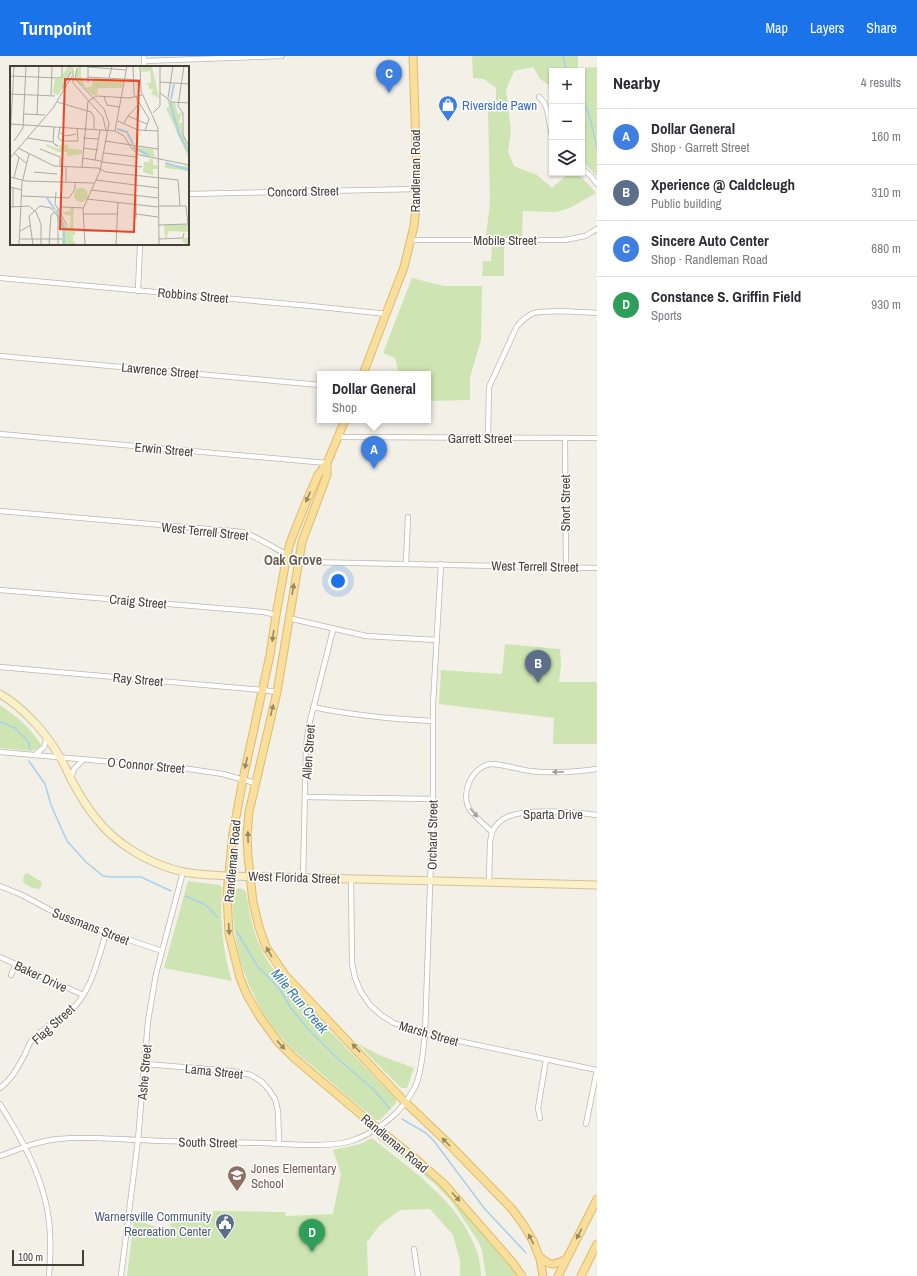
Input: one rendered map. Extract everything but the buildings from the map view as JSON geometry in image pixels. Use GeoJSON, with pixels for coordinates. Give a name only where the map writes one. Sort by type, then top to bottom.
{"type":"FeatureCollection","features":[{"type":"Feature","properties":{"kind":"main road","name":"Randleman Road"},"geometry":{"type":"LineString","coordinates":[[364,371],[404,267],[415,218],[417,189],[413,56]]}},
{"type":"Feature","properties":{"kind":"main road","name":"Randleman Road"},"geometry":{"type":"LineString","coordinates":[[344,423],[327,464],[318,475],[307,500],[290,543],[287,555],[270,655],[233,833],[227,894],[229,934],[234,960],[240,978],[260,1017],[278,1042],[294,1058],[444,1184],[513,1263],[522,1276]]}},
{"type":"Feature","properties":{"kind":"main road","name":"Randleman Road"},"geometry":{"type":"LineString","coordinates":[[327,464],[327,475],[302,542],[288,618],[277,692],[249,812],[248,857],[253,902],[259,927],[266,947],[285,975],[405,1102],[447,1142],[512,1209],[533,1241],[543,1276]]}},
{"type":"Feature","properties":{"kind":"main road","name":"West Florida Street"},"geometry":{"type":"LineString","coordinates":[[0,694],[23,711],[40,729],[60,757],[70,778],[96,818],[107,831],[124,845],[147,859],[183,872],[229,876],[597,885]]}},
{"type":"Feature","properties":{"kind":"main road"},"geometry":{"type":"LineString","coordinates":[[558,1276],[597,1200]]}},
{"type":"Feature","properties":{"kind":"main road"},"geometry":{"type":"LineString","coordinates":[[581,1276],[597,1244]]}},
{"type":"Feature","properties":{"kind":"main road"},"geometry":{"type":"LineString","coordinates":[[538,1256],[549,1264],[554,1265],[566,1259]]}},
{"type":"Feature","properties":{"kind":"street"},"geometry":{"type":"LineString","coordinates":[[144,62],[282,56]]}},
{"type":"Feature","properties":{"kind":"street"},"geometry":{"type":"LineString","coordinates":[[539,97],[547,108],[549,119]]}},
{"type":"Feature","properties":{"kind":"street"},"geometry":{"type":"LineString","coordinates":[[585,171],[597,184]]}},
{"type":"Feature","properties":{"kind":"street","name":"Concord Street"},"geometry":{"type":"LineString","coordinates":[[189,194],[417,189]]}},
{"type":"Feature","properties":{"kind":"street","name":"Mobile Street"},"geometry":{"type":"LineString","coordinates":[[411,240],[565,240],[585,236],[597,229]]}},
{"type":"Feature","properties":{"kind":"street"},"geometry":{"type":"LineString","coordinates":[[138,291],[140,245]]}},
{"type":"Feature","properties":{"kind":"street","name":"Robbins Street"},"geometry":{"type":"LineString","coordinates":[[0,278],[387,314]]}},
{"type":"Feature","properties":{"kind":"street"},"geometry":{"type":"LineString","coordinates":[[488,438],[489,387],[517,326],[525,318],[534,314],[548,312],[597,313]]}},
{"type":"Feature","properties":{"kind":"street","name":"Lawrence Street"},"geometry":{"type":"LineString","coordinates":[[0,356],[317,385]]}},
{"type":"Feature","properties":{"kind":"street","name":"Erwin Street"},"geometry":{"type":"LineString","coordinates":[[0,434],[327,464]]}},
{"type":"Feature","properties":{"kind":"street","name":"Garrett Street"},"geometry":{"type":"LineString","coordinates":[[338,437],[597,438]]}},
{"type":"Feature","properties":{"kind":"street","name":"Short Street"},"geometry":{"type":"LineString","coordinates":[[565,438],[566,567]]}},
{"type":"Feature","properties":{"kind":"street","name":"West Terrell Street"},"geometry":{"type":"LineString","coordinates":[[0,511],[243,532],[255,536],[287,555],[307,562],[597,568]]}},
{"type":"Feature","properties":{"kind":"street"},"geometry":{"type":"LineString","coordinates":[[406,563],[408,516]]}},
{"type":"Feature","properties":{"kind":"street","name":"Orchard Street"},"geometry":{"type":"LineString","coordinates":[[405,1102],[415,1086],[420,1070],[425,1034],[431,880],[433,721],[441,564]]}},
{"type":"Feature","properties":{"kind":"street","name":"Craig Street"},"geometry":{"type":"LineString","coordinates":[[0,590],[264,612],[276,615]]}},
{"type":"Feature","properties":{"kind":"street"},"geometry":{"type":"LineString","coordinates":[[288,618],[333,630],[366,636],[437,640]]}},
{"type":"Feature","properties":{"kind":"street","name":"Allen Street"},"geometry":{"type":"LineString","coordinates":[[303,878],[306,745],[309,725],[333,630]]}},
{"type":"Feature","properties":{"kind":"street","name":"Ray Street"},"geometry":{"type":"LineString","coordinates":[[0,667],[277,692]]}},
{"type":"Feature","properties":{"kind":"street"},"geometry":{"type":"LineString","coordinates":[[314,708],[384,719],[433,721]]}},
{"type":"Feature","properties":{"kind":"street"},"geometry":{"type":"LineString","coordinates":[[35,755],[44,747],[47,738]]}},
{"type":"Feature","properties":{"kind":"street","name":"O Connor Street"},"geometry":{"type":"LineString","coordinates":[[0,752],[182,768],[223,774],[255,782]]}},
{"type":"Feature","properties":{"kind":"street"},"geometry":{"type":"LineString","coordinates":[[70,778],[74,769],[84,759]]}},
{"type":"Feature","properties":{"kind":"street"},"geometry":{"type":"LineString","coordinates":[[489,882],[490,842],[492,832],[471,811],[467,803],[467,788],[469,781],[475,774],[482,768],[491,764],[526,770],[553,772],[571,772],[597,769]]}},
{"type":"Feature","properties":{"kind":"street"},"geometry":{"type":"LineString","coordinates":[[305,797],[433,799]]}},
{"type":"Feature","properties":{"kind":"street","name":"Sparta Drive"},"geometry":{"type":"LineString","coordinates":[[492,832],[499,821],[519,814],[578,812],[597,815]]}},
{"type":"Feature","properties":{"kind":"street","name":"Ashe Street"},"geometry":{"type":"LineString","coordinates":[[121,1276],[138,1140],[150,1010],[156,974],[183,872]]}},
{"type":"Feature","properties":{"kind":"street","name":"Marsh Street"},"geometry":{"type":"LineString","coordinates":[[351,879],[352,963],[355,978],[361,992],[370,1005],[381,1015],[394,1023],[425,1034],[597,1070]]}},
{"type":"Feature","properties":{"kind":"street","name":"Sussmans Street"},"geometry":{"type":"LineString","coordinates":[[0,886],[22,895],[67,919],[162,951]]}},
{"type":"Feature","properties":{"kind":"street","name":"Flag Street"},"geometry":{"type":"LineString","coordinates":[[0,1088],[14,1073],[31,1041],[39,1033],[70,1012],[90,985],[106,933]]}},
{"type":"Feature","properties":{"kind":"street","name":"Baker Drive"},"geometry":{"type":"LineString","coordinates":[[0,957],[83,995]]}},
{"type":"Feature","properties":{"kind":"street"},"geometry":{"type":"LineString","coordinates":[[11,975],[16,964]]}},
{"type":"Feature","properties":{"kind":"street"},"geometry":{"type":"LineString","coordinates":[[540,1118],[538,1108],[546,1060]]}},
{"type":"Feature","properties":{"kind":"street","name":"Lama Street"},"geometry":{"type":"LineString","coordinates":[[145,1064],[232,1071],[251,1075],[262,1082],[275,1100],[278,1111],[279,1144]]}},
{"type":"Feature","properties":{"kind":"street"},"geometry":{"type":"LineString","coordinates":[[586,1124],[597,1070]]}},
{"type":"Feature","properties":{"kind":"street","name":"South Street"},"geometry":{"type":"LineString","coordinates":[[0,1156],[40,1142],[80,1137],[279,1144],[338,1143],[350,1141],[377,1128],[386,1122],[405,1102]]}},
{"type":"Feature","properties":{"kind":"street"},"geometry":{"type":"LineString","coordinates":[[0,1104],[26,1147],[37,1171],[47,1210],[50,1235],[49,1276]]}},
{"type":"Feature","properties":{"kind":"street"},"geometry":{"type":"LineString","coordinates":[[414,1249],[418,1276]]}},
{"type":"Feature","properties":{"kind":"green space"},"geometry":{"type":"Polygon","coordinates":[[[472,56],[578,56],[578,68],[549,68],[549,85],[540,79],[533,67],[514,71],[506,90],[511,131],[508,152],[514,166],[537,175],[552,188],[566,176],[578,176],[596,193],[570,208],[556,212],[523,211],[522,237],[486,236],[490,203],[488,110],[496,110],[496,88],[484,79],[473,78],[472,56]]]}},
{"type":"Feature","properties":{"kind":"green space"},"geometry":{"type":"Polygon","coordinates":[[[597,67],[597,176],[585,164],[585,68],[578,68],[597,67]]]}},
{"type":"Feature","properties":{"kind":"green space"},"geometry":{"type":"Polygon","coordinates":[[[492,247],[504,247],[504,276],[482,276],[483,261],[491,261],[492,247]]]}},
{"type":"Feature","properties":{"kind":"green space"},"geometry":{"type":"Polygon","coordinates":[[[412,278],[444,286],[482,286],[481,340],[470,377],[470,400],[431,401],[431,371],[398,371],[395,358],[383,353],[412,278]]]}},
{"type":"Feature","properties":{"kind":"green space"},"geometry":{"type":"Polygon","coordinates":[[[505,644],[560,649],[561,665],[559,682],[597,682],[597,744],[553,744],[554,718],[439,704],[441,670],[502,674],[505,644]]]}},
{"type":"Feature","properties":{"kind":"green space"},"geometry":{"type":"Polygon","coordinates":[[[0,705],[28,728],[41,745],[39,748],[32,751],[0,748],[0,705]]]}},
{"type":"Feature","properties":{"kind":"green space"},"geometry":{"type":"Polygon","coordinates":[[[27,873],[42,882],[40,889],[32,888],[25,884],[23,881],[24,875],[27,873]]]}},
{"type":"Feature","properties":{"kind":"green space"},"geometry":{"type":"Polygon","coordinates":[[[188,881],[219,885],[222,887],[222,934],[232,981],[164,968],[188,881]]]}},
{"type":"Feature","properties":{"kind":"green space"},"geometry":{"type":"Polygon","coordinates":[[[238,888],[243,889],[246,892],[252,922],[259,945],[285,985],[396,1099],[396,1103],[380,1120],[376,1120],[290,1047],[262,1011],[252,992],[245,973],[235,933],[233,891],[238,888]]]}},
{"type":"Feature","properties":{"kind":"green space"},"geometry":{"type":"Polygon","coordinates":[[[357,1043],[379,1055],[414,1068],[407,1088],[401,1088],[357,1043]]]}},
{"type":"Feature","properties":{"kind":"green space"},"geometry":{"type":"Polygon","coordinates":[[[379,1135],[414,1162],[442,1187],[512,1268],[517,1276],[486,1276],[482,1251],[478,1241],[452,1202],[435,1184],[377,1138],[379,1135]]]}},
{"type":"Feature","properties":{"kind":"green space"},"geometry":{"type":"Polygon","coordinates":[[[372,1138],[432,1187],[458,1215],[468,1231],[477,1252],[480,1262],[481,1276],[460,1276],[460,1260],[453,1235],[430,1209],[400,1210],[379,1226],[367,1242],[368,1276],[127,1276],[134,1219],[170,1232],[171,1216],[212,1217],[213,1211],[285,1212],[286,1216],[333,1214],[341,1174],[333,1150],[360,1144],[372,1138]]]}},
{"type":"Feature","properties":{"kind":"waterway"},"geometry":{"type":"LineString","coordinates":[[563,56],[566,68]]}},
{"type":"Feature","properties":{"kind":"waterway"},"geometry":{"type":"LineString","coordinates":[[584,104],[588,111],[597,147]]}},
{"type":"Feature","properties":{"kind":"waterway","name":"Mile Run Creek"},"geometry":{"type":"LineString","coordinates":[[0,722],[15,728],[28,741],[30,749]]}},
{"type":"Feature","properties":{"kind":"waterway","name":"Mile Run Creek"},"geometry":{"type":"LineString","coordinates":[[29,761],[45,784],[51,805],[67,841],[86,862],[103,876],[141,877],[171,891]]}},
{"type":"Feature","properties":{"kind":"waterway","name":"Mile Run Creek"},"geometry":{"type":"LineString","coordinates":[[185,896],[202,903],[218,918]]}},
{"type":"Feature","properties":{"kind":"waterway","name":"Mile Run Creek"},"geometry":{"type":"LineString","coordinates":[[237,932],[258,967],[279,988],[290,1007],[308,1029],[337,1058],[374,1090],[390,1109]]}},
{"type":"Feature","properties":{"kind":"waterway","name":"Mile Run Creek"},"geometry":{"type":"LineString","coordinates":[[402,1119],[426,1133],[434,1141],[484,1208],[526,1253]]}},
{"type":"Feature","properties":{"kind":"place","name":"Sincere Auto Center"},"geometry":{"type":"Point","coordinates":[389,93]}},
{"type":"Feature","properties":{"kind":"place","name":"Riverside Pawn"},"geometry":{"type":"Point","coordinates":[448,122]}},
{"type":"Feature","properties":{"kind":"place","name":"Dollar General"},"geometry":{"type":"Point","coordinates":[374,469]}},
{"type":"Feature","properties":{"kind":"place","name":"Xperience @ Caldcleugh"},"geometry":{"type":"Point","coordinates":[538,683]}},
{"type":"Feature","properties":{"kind":"place","name":"Jones Elementary School"},"geometry":{"type":"Point","coordinates":[237,1192]}},
{"type":"Feature","properties":{"kind":"place","name":"Warnersville Community Recreation Center"},"geometry":{"type":"Point","coordinates":[225,1240]}},
{"type":"Feature","properties":{"kind":"place","name":"Constance S. Griffin Field"},"geometry":{"type":"Point","coordinates":[312,1252]}},
{"type":"Feature","properties":{"kind":"district","name":"Oak Grove"},"geometry":{"type":"Point","coordinates":[293,560]}}]}
